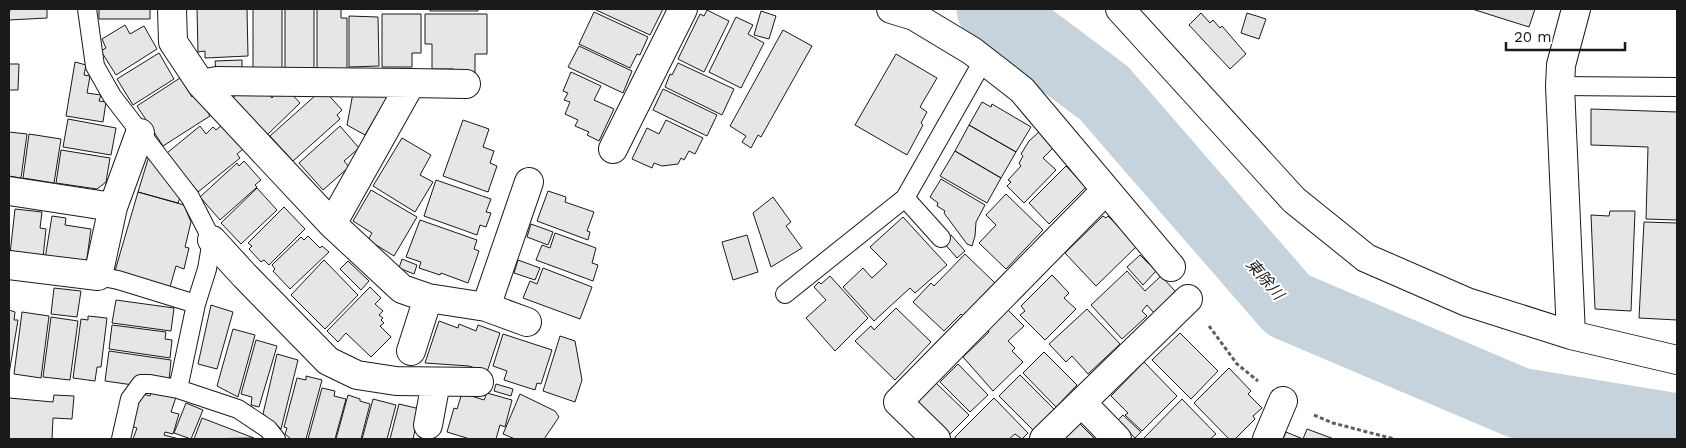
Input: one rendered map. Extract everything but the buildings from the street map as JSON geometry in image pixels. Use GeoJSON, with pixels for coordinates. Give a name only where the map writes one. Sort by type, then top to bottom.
{"type":"FeatureCollection","features":[{"type":"Feature","properties":{"kind":"street"},"geometry":{"type":"LineString","coordinates":[[172,9],[173,42],[201,84],[332,224],[402,289],[428,298],[486,307],[527,322]]}},
{"type":"Feature","properties":{"kind":"street"},"geometry":{"type":"LineString","coordinates":[[613,150],[683,9]]}},
{"type":"Feature","properties":{"kind":"street"},"geometry":{"type":"LineString","coordinates":[[891,9],[914,16],[972,51],[1022,90],[1171,268]]}},
{"type":"Feature","properties":{"kind":"street"},"geometry":{"type":"LineString","coordinates":[[1120,9],[1294,200],[1366,258],[1467,302],[1571,335],[1677,360]]}},
{"type":"Feature","properties":{"kind":"street"},"geometry":{"type":"LineString","coordinates":[[1571,335],[1560,86],[1561,65],[1576,9]]}},
{"type":"Feature","properties":{"kind":"street"},"geometry":{"type":"LineString","coordinates":[[201,84],[217,81],[466,84]]}},
{"type":"Feature","properties":{"kind":"street"},"geometry":{"type":"LineString","coordinates":[[332,224],[411,83]]}},
{"type":"Feature","properties":{"kind":"street"},"geometry":{"type":"LineString","coordinates":[[9,265],[98,276],[113,208],[140,133]]}},
{"type":"Feature","properties":{"kind":"street"},"geometry":{"type":"LineString","coordinates":[[486,307],[529,182]]}},
{"type":"Feature","properties":{"kind":"street"},"geometry":{"type":"LineString","coordinates":[[936,439],[898,402],[1106,190]]}},
{"type":"Feature","properties":{"kind":"street"},"geometry":{"type":"LineString","coordinates":[[9,191],[113,208]]}},
{"type":"Feature","properties":{"kind":"street"},"geometry":{"type":"LineString","coordinates":[[212,240],[328,361],[357,375],[396,382],[479,382]]}},
{"type":"Feature","properties":{"kind":"street"},"geometry":{"type":"LineString","coordinates":[[411,351],[428,298]]}},
{"type":"Feature","properties":{"kind":"street"},"geometry":{"type":"LineString","coordinates":[[1044,439],[1188,299]]}},
{"type":"Feature","properties":{"kind":"street"},"geometry":{"type":"LineString","coordinates":[[428,424],[436,382]]}},
{"type":"Feature","properties":{"kind":"street"},"geometry":{"type":"LineString","coordinates":[[1267,439],[1282,401]]}},
{"type":"Feature","properties":{"kind":"street"},"geometry":{"type":"LineString","coordinates":[[1082,403],[1117,439]]}},
{"type":"Feature","properties":{"kind":"lane"},"geometry":{"type":"LineString","coordinates":[[87,9],[95,66],[112,96],[190,197],[212,240],[207,269],[196,304],[178,389]]}},
{"type":"Feature","properties":{"kind":"lane"},"geometry":{"type":"LineString","coordinates":[[784,294],[906,198],[983,61]]}},
{"type":"Feature","properties":{"kind":"lane"},"geometry":{"type":"LineString","coordinates":[[1560,86],[1677,87]]}},
{"type":"Feature","properties":{"kind":"lane"},"geometry":{"type":"LineString","coordinates":[[906,198],[941,238]]}},
{"type":"Feature","properties":{"kind":"lane"},"geometry":{"type":"LineString","coordinates":[[98,276],[118,280],[196,304]]}},
{"type":"Feature","properties":{"kind":"lane"},"geometry":{"type":"LineString","coordinates":[[121,439],[130,399],[141,384],[178,389],[238,409],[268,430],[276,439]]}},
{"type":"Feature","properties":{"kind":"waterway","name":"東除川"},"geometry":{"type":"LineString","coordinates":[[992,9],[1104,93],[1288,305],[1519,403],[1677,429]]}}]}
